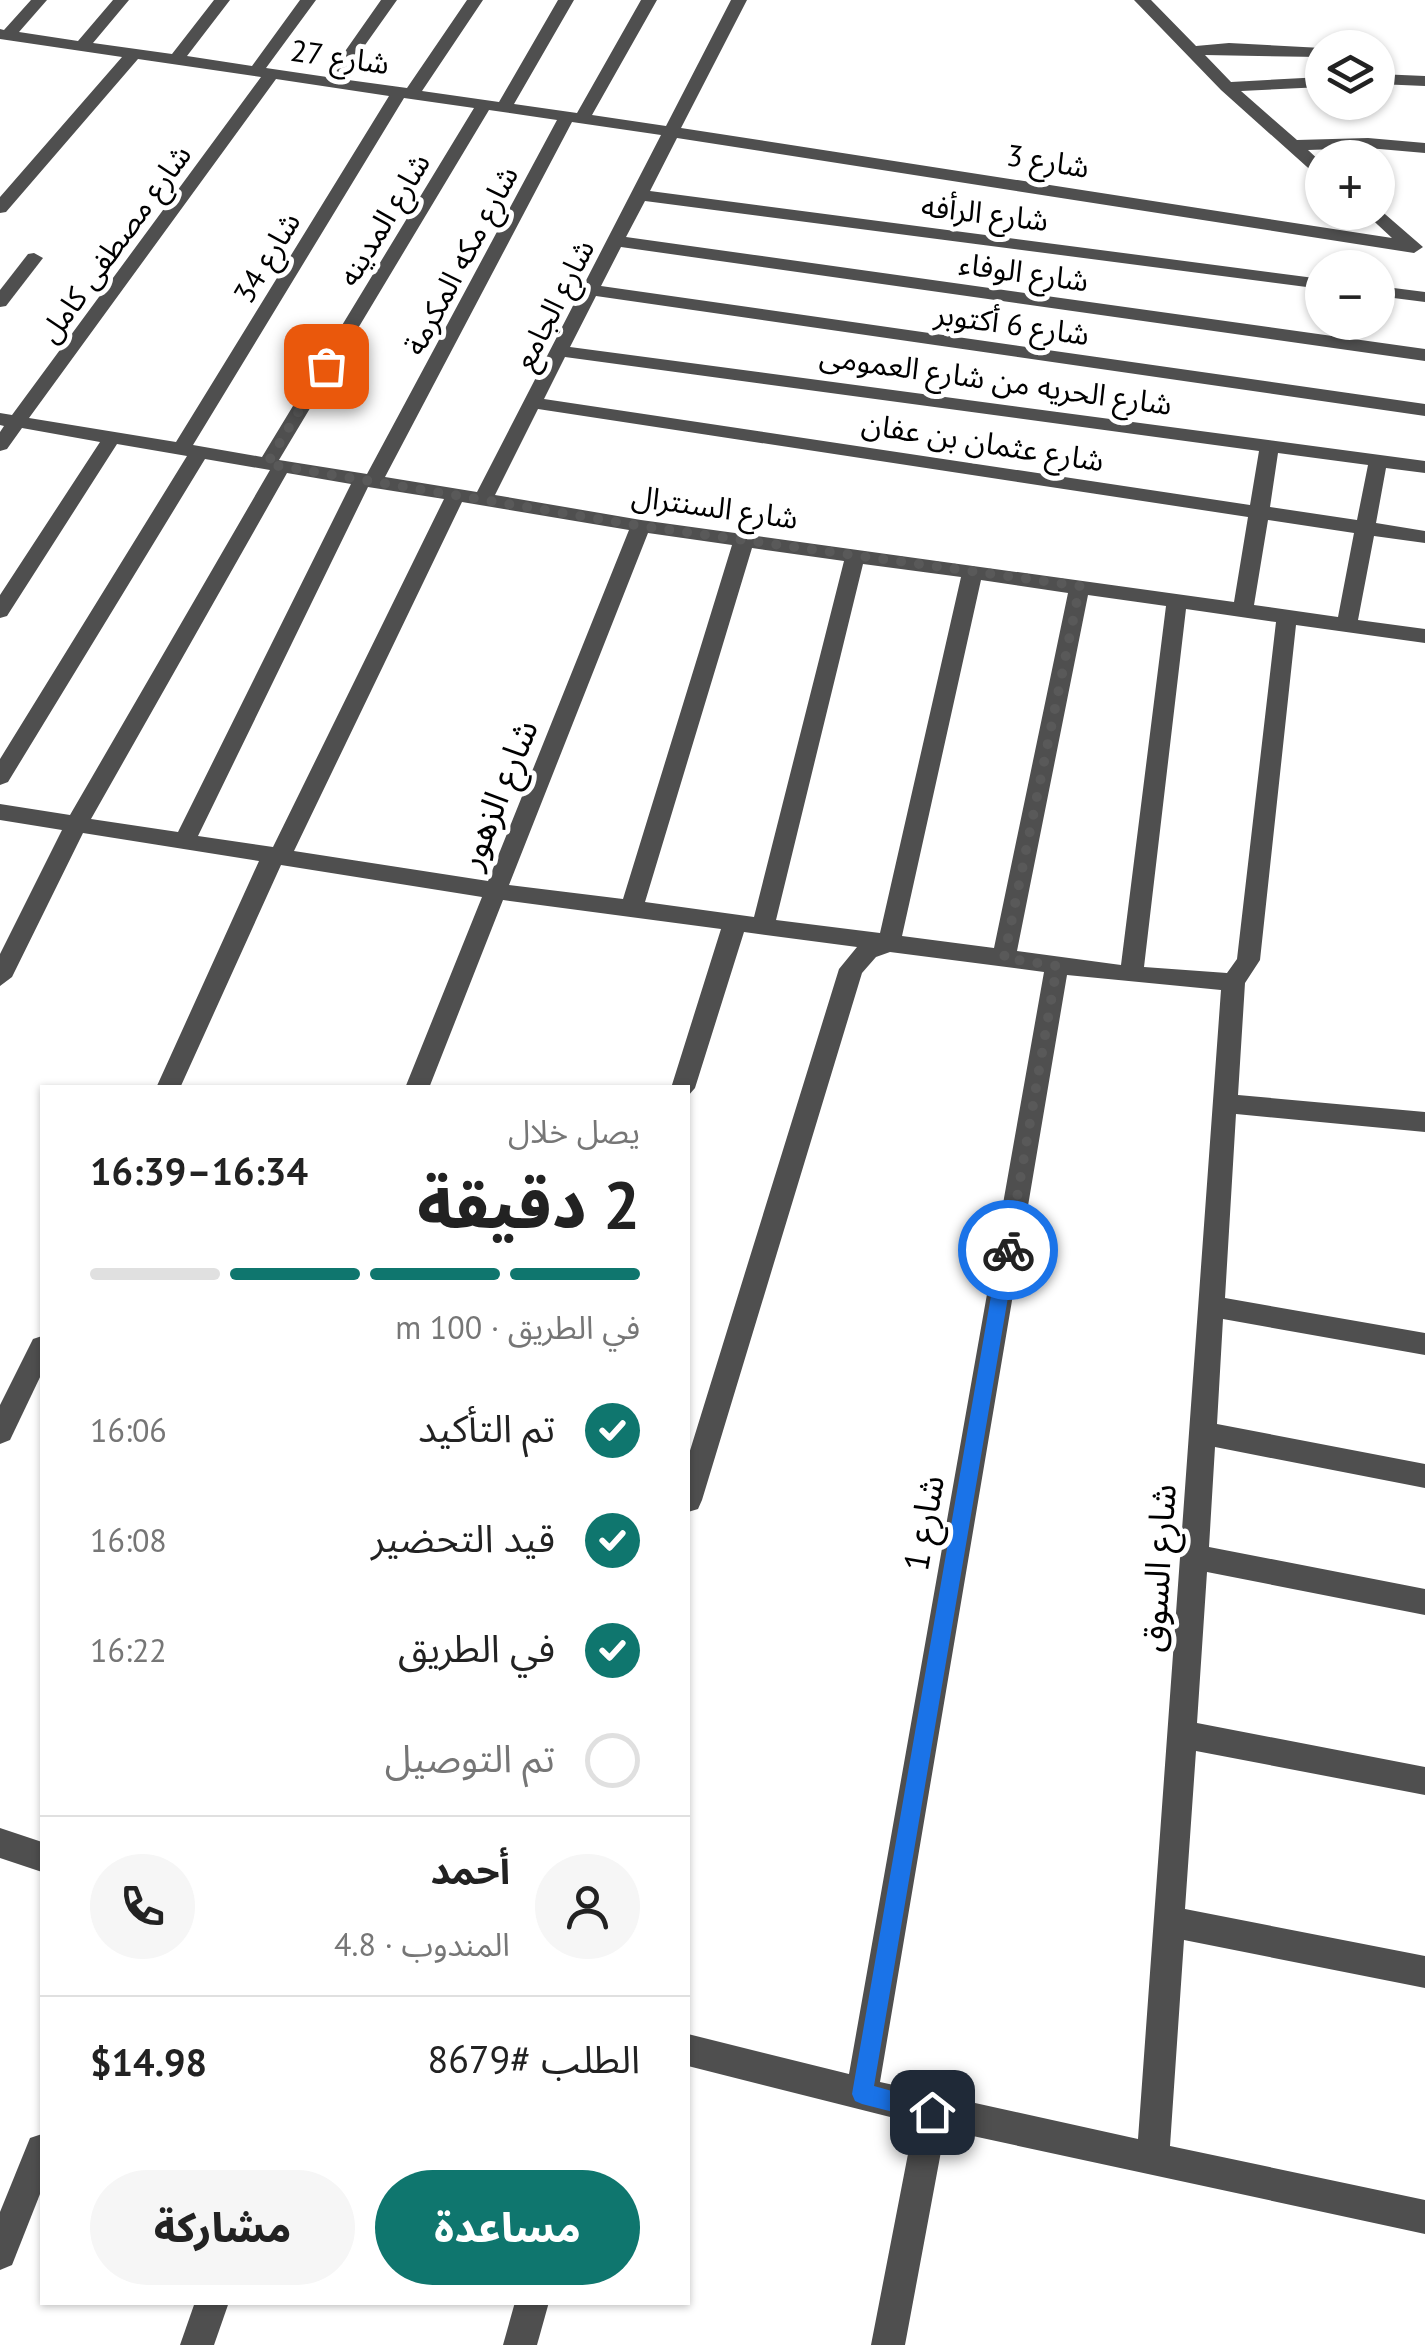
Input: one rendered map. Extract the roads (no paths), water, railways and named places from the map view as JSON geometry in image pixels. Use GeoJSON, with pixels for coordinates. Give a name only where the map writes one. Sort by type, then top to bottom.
{"type":"FeatureCollection","features":[{"type":"Feature","properties":{"kind":"street"},"geometry":{"type":"LineString","coordinates":[[4,35],[39,0]]}},
{"type":"Feature","properties":{"kind":"street"},"geometry":{"type":"LineString","coordinates":[[82,46],[121,0]]}},
{"type":"Feature","properties":{"kind":"street"},"geometry":{"type":"LineString","coordinates":[[176,60],[222,0]]}},
{"type":"Feature","properties":{"kind":"street","name":"شارع مصطفى كامل"},"geometry":{"type":"LineString","coordinates":[[0,446],[8,421],[264,72],[308,0]]}},
{"type":"Feature","properties":{"kind":"street"},"geometry":{"type":"LineString","coordinates":[[331,82],[389,0]]}},
{"type":"Feature","properties":{"kind":"street","name":"شارع 34"},"geometry":{"type":"LineString","coordinates":[[0,777],[405,93],[476,0]]}},
{"type":"Feature","properties":{"kind":"street","name":"شارع المدينه"},"geometry":{"type":"LineString","coordinates":[[0,977],[76,825],[274,466],[494,106],[566,0]]}},
{"type":"Feature","properties":{"kind":"street","name":"شارع مكه المكرمة"},"geometry":{"type":"LineString","coordinates":[[184,842],[367,481],[574,118],[650,0]]}},
{"type":"Feature","properties":{"kind":"street","name":"شارع الجامع"},"geometry":{"type":"LineString","coordinates":[[482,501],[740,0]]}},
{"type":"Feature","properties":{"kind":"street"},"geometry":{"type":"LineString","coordinates":[[1142,0],[1227,88],[1305,158]]}},
{"type":"Feature","properties":{"kind":"street","name":"شارع 27"},"geometry":{"type":"LineString","coordinates":[[4,35],[672,132]]}},
{"type":"Feature","properties":{"kind":"street"},"geometry":{"type":"LineString","coordinates":[[1192,52],[1305,52]]}},
{"type":"Feature","properties":{"kind":"street"},"geometry":{"type":"LineString","coordinates":[[0,208],[134,53]]}},
{"type":"Feature","properties":{"kind":"street"},"geometry":{"type":"LineString","coordinates":[[1395,80],[1425,80]]}},
{"type":"Feature","properties":{"kind":"street"},"geometry":{"type":"LineString","coordinates":[[1227,88],[1305,83]]}},
{"type":"Feature","properties":{"kind":"street","name":"شارع 3"},"geometry":{"type":"LineString","coordinates":[[672,132],[1419,252]]}},
{"type":"Feature","properties":{"kind":"street"},"geometry":{"type":"LineString","coordinates":[[1290,145],[1368,143],[1425,148]]}},
{"type":"Feature","properties":{"kind":"street","name":"شارع الرأفه"},"geometry":{"type":"LineString","coordinates":[[641,195],[1305,282]]}},
{"type":"Feature","properties":{"kind":"street"},"geometry":{"type":"LineString","coordinates":[[1393,230],[1419,252]]}},
{"type":"Feature","properties":{"kind":"street","name":"شارع الوفاء"},"geometry":{"type":"LineString","coordinates":[[616,241],[1425,355]]}},
{"type":"Feature","properties":{"kind":"street"},"geometry":{"type":"LineString","coordinates":[[0,302],[34,258]]}},
{"type":"Feature","properties":{"kind":"street","name":"شارع 6 أكتوبر"},"geometry":{"type":"LineString","coordinates":[[591,290],[1425,410]]}},
{"type":"Feature","properties":{"kind":"street"},"geometry":{"type":"LineString","coordinates":[[1395,293],[1425,297]]}},
{"type":"Feature","properties":{"kind":"street","name":"شارع الحريه من شارع العمومى"},"geometry":{"type":"LineString","coordinates":[[559,352],[1425,467]]}},
{"type":"Feature","properties":{"kind":"street","name":"شارع عثمان بن عفان"},"geometry":{"type":"LineString","coordinates":[[533,403],[1425,537]]}},
{"type":"Feature","properties":{"kind":"street","name":"شارع السنترال"},"geometry":{"type":"LineString","coordinates":[[8,421],[641,526],[1425,636]]}},
{"type":"Feature","properties":{"kind":"street"},"geometry":{"type":"LineString","coordinates":[[0,611],[112,438]]}},
{"type":"Feature","properties":{"kind":"street"},"geometry":{"type":"LineString","coordinates":[[1242,609],[1270,445]]}},
{"type":"Feature","properties":{"kind":"street"},"geometry":{"type":"LineString","coordinates":[[1346,624],[1378,461]]}},
{"type":"Feature","properties":{"kind":"street"},"geometry":{"type":"LineString","coordinates":[[169,1085],[455,496]]}},
{"type":"Feature","properties":{"kind":"street","name":"شارع الزهور"},"geometry":{"type":"LineString","coordinates":[[418,1085],[641,526]]}},
{"type":"Feature","properties":{"kind":"street"},"geometry":{"type":"LineString","coordinates":[[632,909],[744,540]]}},
{"type":"Feature","properties":{"kind":"street"},"geometry":{"type":"LineString","coordinates":[[763,926],[854,556]]}},
{"type":"Feature","properties":{"kind":"street"},"geometry":{"type":"LineString","coordinates":[[889,943],[973,571]]}},
{"type":"Feature","properties":{"kind":"street"},"geometry":{"type":"LineString","coordinates":[[1004,958],[1080,586]]}},
{"type":"Feature","properties":{"kind":"street"},"geometry":{"type":"LineString","coordinates":[[1131,975],[1177,599]]}},
{"type":"Feature","properties":{"kind":"street","name":"شارع السوق"},"geometry":{"type":"LineString","coordinates":[[1153,2160],[1233,982],[1248,960],[1286,615]]}},
{"type":"Feature","properties":{"kind":"street"},"geometry":{"type":"LineString","coordinates":[[0,812],[496,891],[1057,966],[1233,982]]}},
{"type":"Feature","properties":{"kind":"street"},"geometry":{"type":"LineString","coordinates":[[684,1085],[734,922]]}},
{"type":"Feature","properties":{"kind":"street"},"geometry":{"type":"LineString","coordinates":[[690,1493],[851,970],[868,951],[889,943]]}},
{"type":"Feature","properties":{"kind":"street","name":"شارع 1"},"geometry":{"type":"LineString","coordinates":[[862,2094],[1057,966]]}},
{"type":"Feature","properties":{"kind":"street"},"geometry":{"type":"LineString","coordinates":[[1225,1103],[1425,1122]]}},
{"type":"Feature","properties":{"kind":"street"},"geometry":{"type":"LineString","coordinates":[[1211,1306],[1425,1344]]}},
{"type":"Feature","properties":{"kind":"street"},"geometry":{"type":"LineString","coordinates":[[0,1432],[40,1351]]}},
{"type":"Feature","properties":{"kind":"street"},"geometry":{"type":"LineString","coordinates":[[1204,1433],[1425,1476]]}},
{"type":"Feature","properties":{"kind":"street"},"geometry":{"type":"LineString","coordinates":[[1194,1557],[1425,1602]]}},
{"type":"Feature","properties":{"kind":"street"},"geometry":{"type":"LineString","coordinates":[[1182,1734],[1425,1781]]}},
{"type":"Feature","properties":{"kind":"street"},"geometry":{"type":"LineString","coordinates":[[2,1849],[40,1856]]}},
{"type":"Feature","properties":{"kind":"street"},"geometry":{"type":"LineString","coordinates":[[1170,1922],[1425,1972]]}},
{"type":"Feature","properties":{"kind":"street"},"geometry":{"type":"LineString","coordinates":[[690,2051],[932,2112],[1425,2217]]}},
{"type":"Feature","properties":{"kind":"street"},"geometry":{"type":"LineString","coordinates":[[888,2345],[932,2112]]}},
{"type":"Feature","properties":{"kind":"street"},"geometry":{"type":"LineString","coordinates":[[0,2253],[40,2155]]}},
{"type":"Feature","properties":{"kind":"street"},"geometry":{"type":"LineString","coordinates":[[198,2345],[211,2305]]}},
{"type":"Feature","properties":{"kind":"street"},"geometry":{"type":"LineString","coordinates":[[520,2345],[531,2305]]}}]}
